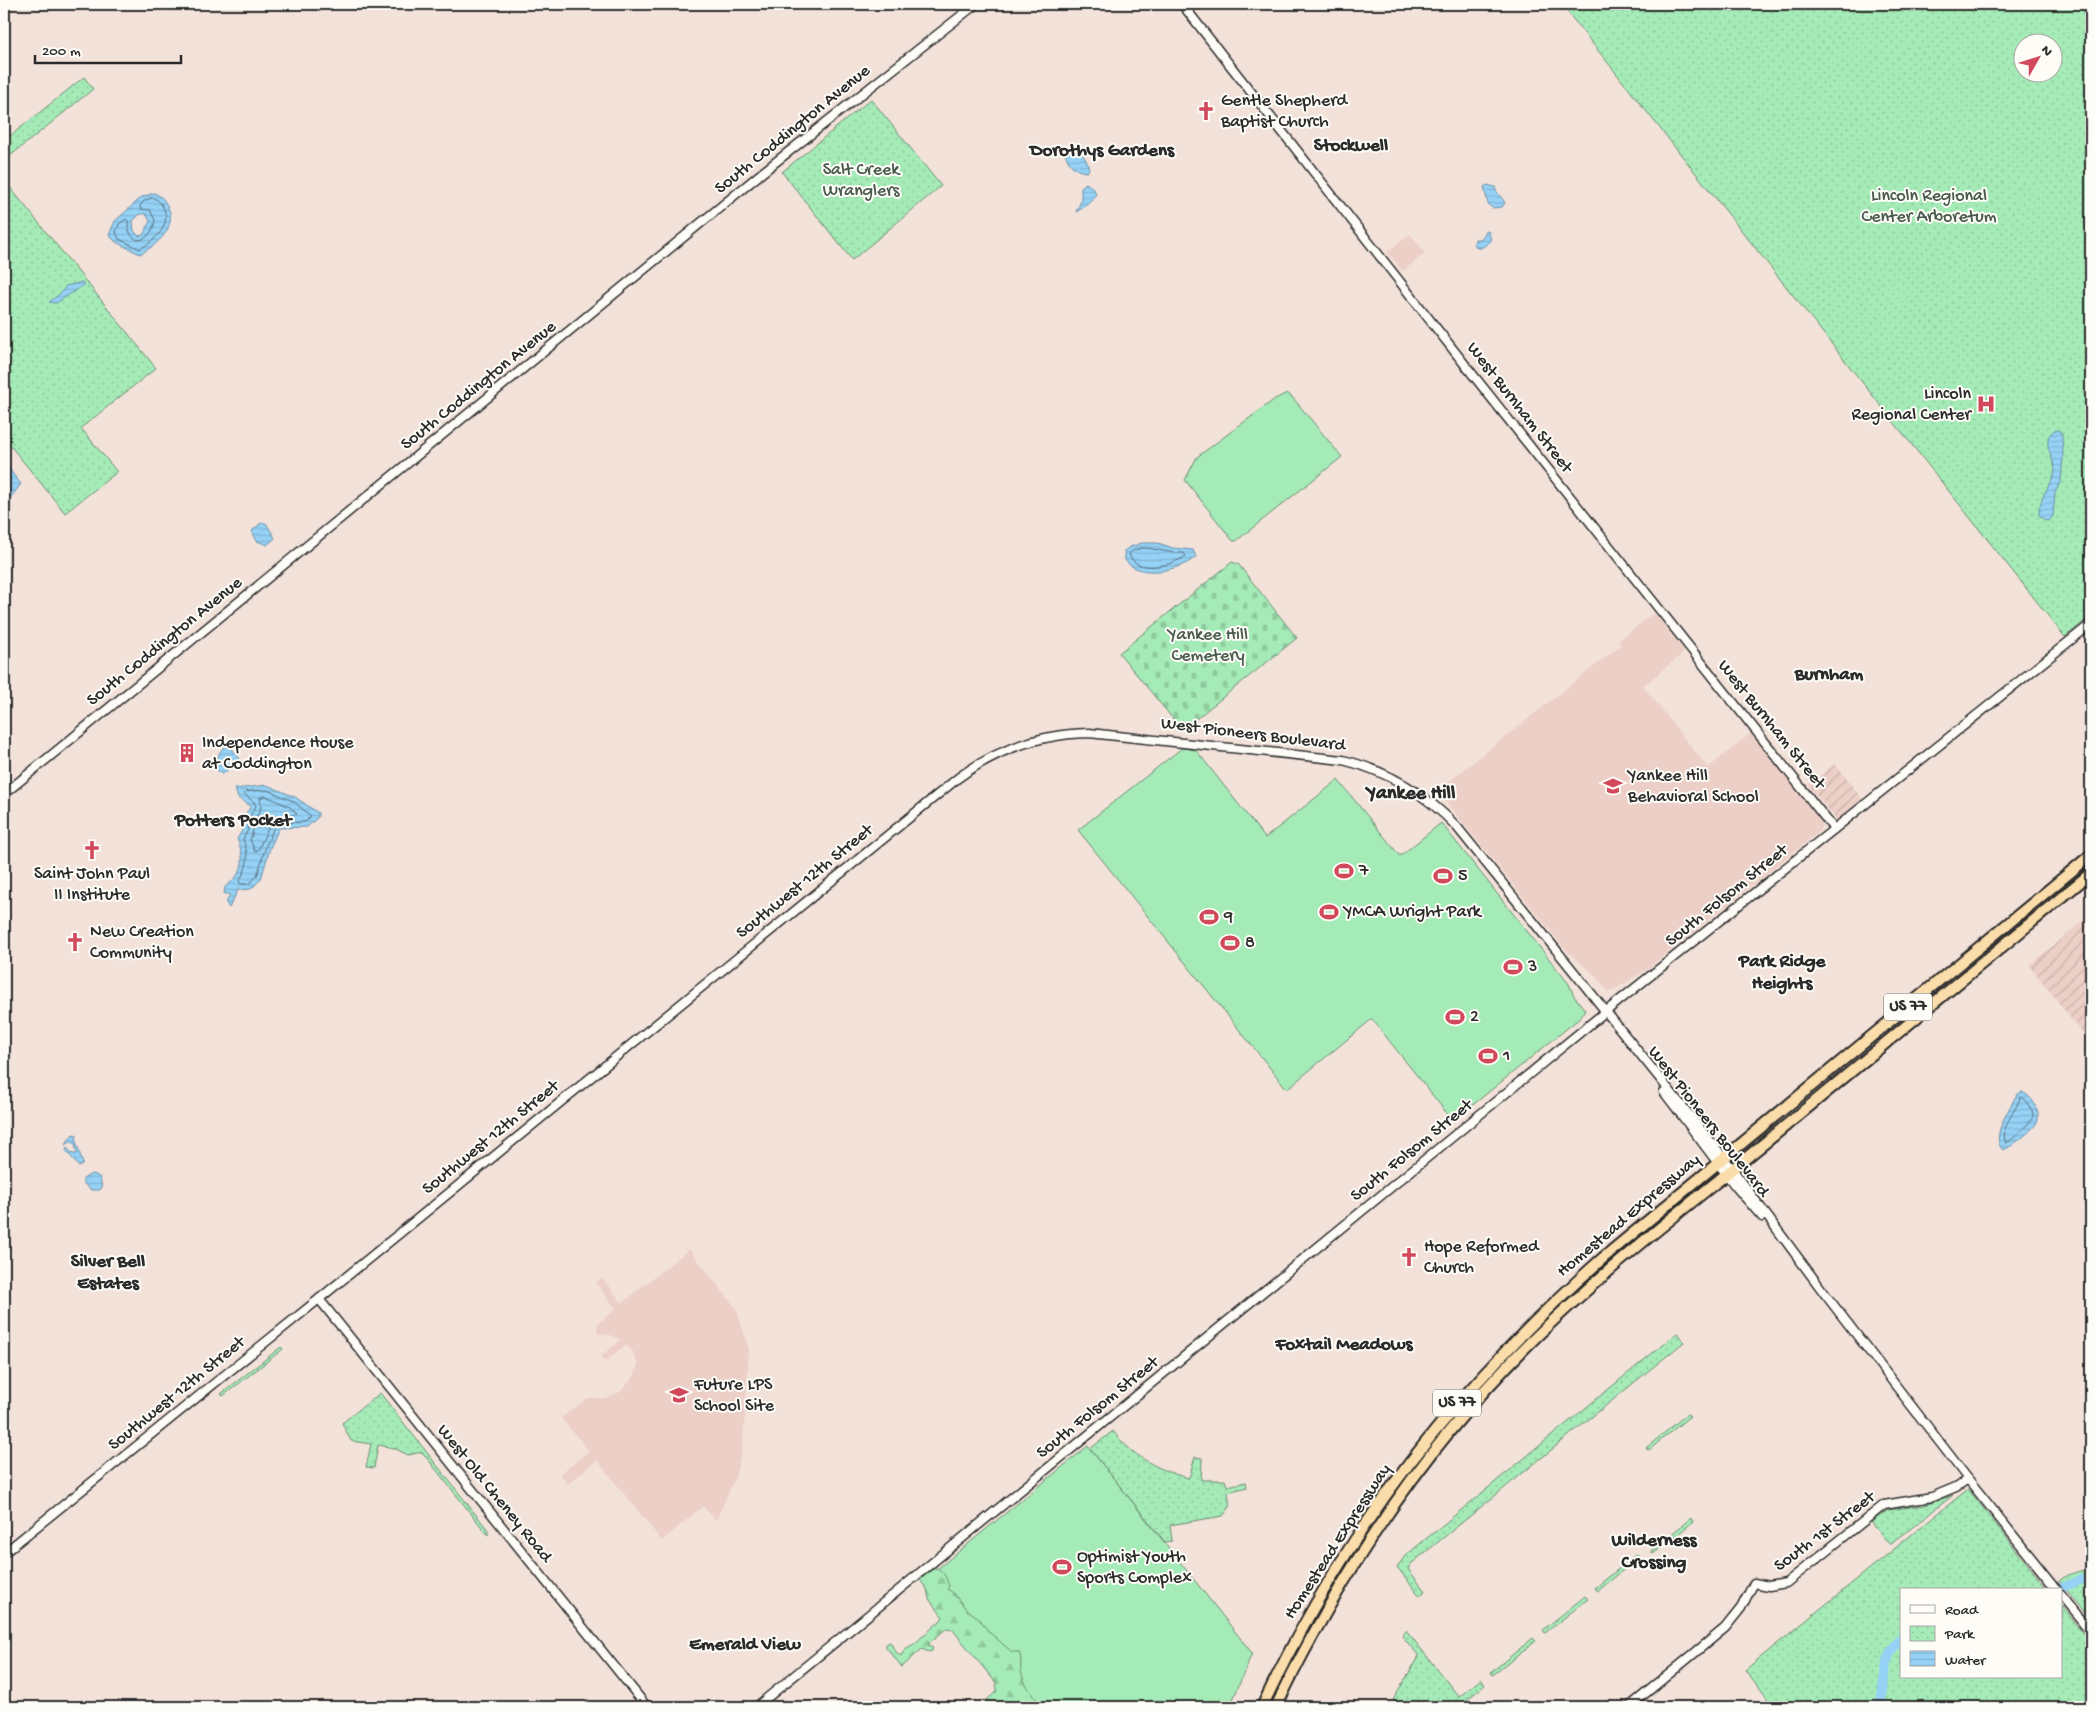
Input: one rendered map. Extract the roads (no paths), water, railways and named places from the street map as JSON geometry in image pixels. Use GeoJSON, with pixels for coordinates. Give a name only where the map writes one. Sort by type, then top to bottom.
{"type":"FeatureCollection","features":[{"type":"Feature","properties":{"kind":"highway","name":"Homestead Expressway"},"geometry":{"type":"LineString","coordinates":[[1262,1707],[1292,1645],[1340,1562],[1386,1492],[1436,1427],[1490,1366],[1545,1310],[1603,1258],[2091,855]]}},
{"type":"Feature","properties":{"kind":"highway","name":"Homestead Expressway"},"geometry":{"type":"LineString","coordinates":[[1276,1707],[1317,1626],[1362,1551],[1408,1485],[1458,1422],[1511,1362],[1572,1304],[2091,873]]}},
{"type":"Feature","properties":{"kind":"street","name":"South Coddington Avenue"},"geometry":{"type":"LineString","coordinates":[[4,794],[763,172],[976,4]]}},
{"type":"Feature","properties":{"kind":"street","name":"West Burnham Street"},"geometry":{"type":"LineString","coordinates":[[1182,4],[1466,366],[1834,829]]}},
{"type":"Feature","properties":{"kind":"street","name":"South Folsom Street"},"geometry":{"type":"LineString","coordinates":[[756,1707],[1605,1012],[2091,624]]}},
{"type":"Feature","properties":{"kind":"street","name":"West Pioneers Boulevard"},"geometry":{"type":"LineString","coordinates":[[1001,751],[1021,743],[1050,736],[1076,733],[1103,733],[1322,756],[1374,769],[1408,786],[1431,802],[1448,818],[1605,1012],[1968,1479],[2056,1588]]}},
{"type":"Feature","properties":{"kind":"street","name":"Southwest 12th Street"},"geometry":{"type":"LineString","coordinates":[[4,1553],[319,1299],[863,853],[962,775],[1001,751]]}},
{"type":"Feature","properties":{"kind":"street","name":"West Old Cheney Road"},"geometry":{"type":"LineString","coordinates":[[319,1299],[646,1707]]}},
{"type":"Feature","properties":{"kind":"street","name":"South 1st Street"},"geometry":{"type":"LineString","coordinates":[[1629,1707],[1725,1628],[1740,1608],[1754,1583],[1769,1586],[1786,1583],[1884,1505],[1932,1497],[1956,1487],[1968,1479]]}},
{"type":"Feature","properties":{"kind":"street"},"geometry":{"type":"LineString","coordinates":[[2062,1596],[2091,1632]]}},
{"type":"Feature","properties":{"kind":"water"},"geometry":{"type":"Polygon","coordinates":[[[1069,146],[1080,152],[1085,158],[1089,169],[1087,172],[1075,168],[1069,162],[1065,151],[1069,146]]]}},
{"type":"Feature","properties":{"kind":"water"},"geometry":{"type":"Polygon","coordinates":[[[1086,183],[1094,189],[1096,194],[1089,204],[1076,212],[1081,201],[1081,187],[1086,183]]]}},
{"type":"Feature","properties":{"kind":"water"},"geometry":{"type":"Polygon","coordinates":[[[1487,185],[1495,187],[1505,203],[1502,207],[1492,208],[1488,204],[1484,187],[1487,185]]]}},
{"type":"Feature","properties":{"kind":"water"},"geometry":{"type":"Polygon","coordinates":[[[154,193],[162,198],[170,213],[170,221],[168,228],[159,240],[140,254],[116,242],[109,235],[115,221],[142,197],[154,193]],[[140,214],[133,221],[134,231],[139,236],[143,235],[150,221],[146,214],[140,214]]]}},
{"type":"Feature","properties":{"kind":"water"},"geometry":{"type":"Polygon","coordinates":[[[1486,231],[1489,232],[1491,241],[1481,248],[1477,248],[1474,244],[1475,239],[1481,239],[1486,231]]]}},
{"type":"Feature","properties":{"kind":"water"},"geometry":{"type":"Polygon","coordinates":[[[82,282],[84,285],[56,303],[49,302],[61,293],[66,286],[82,282]]]}},
{"type":"Feature","properties":{"kind":"water"},"geometry":{"type":"Polygon","coordinates":[[[2055,430],[2060,431],[2062,435],[2061,480],[2055,493],[2053,516],[2050,520],[2046,521],[2039,515],[2039,508],[2055,474],[2048,438],[2055,430]]]}},
{"type":"Feature","properties":{"kind":"water"},"geometry":{"type":"Polygon","coordinates":[[[4,463],[21,484],[4,506],[4,463]]]}},
{"type":"Feature","properties":{"kind":"water"},"geometry":{"type":"Polygon","coordinates":[[[261,523],[266,523],[275,538],[267,545],[257,541],[252,531],[261,523]]]}},
{"type":"Feature","properties":{"kind":"water"},"geometry":{"type":"Polygon","coordinates":[[[1142,543],[1158,543],[1173,548],[1193,550],[1196,557],[1189,562],[1170,569],[1159,571],[1140,570],[1131,566],[1125,560],[1124,551],[1142,543]]]}},
{"type":"Feature","properties":{"kind":"water"},"geometry":{"type":"Polygon","coordinates":[[[225,746],[230,746],[240,759],[221,774],[215,768],[218,756],[225,746]]]}},
{"type":"Feature","properties":{"kind":"water"},"geometry":{"type":"Polygon","coordinates":[[[267,785],[295,797],[318,813],[318,817],[307,827],[279,828],[270,848],[261,879],[251,889],[238,890],[229,908],[226,903],[230,894],[224,894],[225,887],[236,877],[242,866],[242,853],[237,839],[243,829],[243,818],[251,806],[238,798],[235,789],[267,785]]]}},
{"type":"Feature","properties":{"kind":"water"},"geometry":{"type":"Polygon","coordinates":[[[2022,1092],[2035,1104],[2038,1114],[2037,1122],[2022,1138],[2003,1150],[1998,1138],[2002,1122],[2017,1094],[2022,1092]]]}},
{"type":"Feature","properties":{"kind":"water"},"geometry":{"type":"Polygon","coordinates":[[[73,1134],[77,1135],[76,1141],[83,1164],[79,1167],[66,1150],[67,1148],[73,1154],[77,1154],[75,1144],[71,1142],[65,1145],[73,1134]]]}},
{"type":"Feature","properties":{"kind":"water"},"geometry":{"type":"Polygon","coordinates":[[[91,1174],[100,1178],[102,1187],[100,1190],[91,1190],[83,1183],[83,1179],[91,1174]]]}},
{"type":"Feature","properties":{"kind":"waterway"},"geometry":{"type":"LineString","coordinates":[[2061,1588],[2091,1576]]}},
{"type":"Feature","properties":{"kind":"waterway"},"geometry":{"type":"LineString","coordinates":[[1875,1707],[1881,1701],[1888,1659],[1900,1639]]}},
{"type":"Feature","properties":{"kind":"place","name":"Gentle Shepherd Baptist Church"},"geometry":{"type":"Point","coordinates":[1206,111]}},
{"type":"Feature","properties":{"kind":"place","name":"Lincoln Regional Center"},"geometry":{"type":"Point","coordinates":[1986,404]}},
{"type":"Feature","properties":{"kind":"place","name":"Independence House at Coddington"},"geometry":{"type":"Point","coordinates":[187,753]}},
{"type":"Feature","properties":{"kind":"place","name":"Yankee Hill Behavioral School"},"geometry":{"type":"Point","coordinates":[1613,786]}},
{"type":"Feature","properties":{"kind":"place","name":"Saint John Paul II Institute"},"geometry":{"type":"Point","coordinates":[92,850]}},
{"type":"Feature","properties":{"kind":"place","name":"7"},"geometry":{"type":"Point","coordinates":[1344,871]}},
{"type":"Feature","properties":{"kind":"place","name":"5"},"geometry":{"type":"Point","coordinates":[1443,876]}},
{"type":"Feature","properties":{"kind":"place","name":"YMCA Wright Park"},"geometry":{"type":"Point","coordinates":[1329,912]}},
{"type":"Feature","properties":{"kind":"place","name":"9"},"geometry":{"type":"Point","coordinates":[1209,917]}},
{"type":"Feature","properties":{"kind":"place","name":"New Creation Community"},"geometry":{"type":"Point","coordinates":[75,942]}},
{"type":"Feature","properties":{"kind":"place","name":"8"},"geometry":{"type":"Point","coordinates":[1230,943]}},
{"type":"Feature","properties":{"kind":"place","name":"3"},"geometry":{"type":"Point","coordinates":[1513,967]}},
{"type":"Feature","properties":{"kind":"place","name":"2"},"geometry":{"type":"Point","coordinates":[1455,1017]}},
{"type":"Feature","properties":{"kind":"place","name":"1"},"geometry":{"type":"Point","coordinates":[1488,1056]}},
{"type":"Feature","properties":{"kind":"place","name":"Hope Reformed Church"},"geometry":{"type":"Point","coordinates":[1409,1257]}},
{"type":"Feature","properties":{"kind":"place","name":"Future LPS School Site"},"geometry":{"type":"Point","coordinates":[679,1395]}},
{"type":"Feature","properties":{"kind":"place","name":"Optimist Youth Sports Complex"},"geometry":{"type":"Point","coordinates":[1062,1567]}},
{"type":"Feature","properties":{"kind":"district","name":"Stockwell"},"geometry":{"type":"Point","coordinates":[1351,146]}},
{"type":"Feature","properties":{"kind":"district","name":"Dorothys Gardens"},"geometry":{"type":"Point","coordinates":[1102,151]}},
{"type":"Feature","properties":{"kind":"district","name":"Burnham"},"geometry":{"type":"Point","coordinates":[1829,675]}},
{"type":"Feature","properties":{"kind":"district","name":"Yankee Hill"},"geometry":{"type":"Point","coordinates":[1411,794]}},
{"type":"Feature","properties":{"kind":"district","name":"Potters Pocket"},"geometry":{"type":"Point","coordinates":[233,821]}},
{"type":"Feature","properties":{"kind":"district","name":"Park Ridge Heights"},"geometry":{"type":"Point","coordinates":[1782,973]}},
{"type":"Feature","properties":{"kind":"district","name":"Silver Bell Estates"},"geometry":{"type":"Point","coordinates":[108,1273]}},
{"type":"Feature","properties":{"kind":"district","name":"Foxtail Meadows"},"geometry":{"type":"Point","coordinates":[1344,1345]}},
{"type":"Feature","properties":{"kind":"district","name":"Wilderness Crossing"},"geometry":{"type":"Point","coordinates":[1654,1552]}},
{"type":"Feature","properties":{"kind":"district","name":"Emerald View"},"geometry":{"type":"Point","coordinates":[745,1645]}},
{"type":"Feature","properties":{"kind":"park label","name":"Salt Creek Wranglers"},"geometry":{"type":"Point","coordinates":[861,180]}},
{"type":"Feature","properties":{"kind":"park label","name":"Lincoln Regional Center Arboretum"},"geometry":{"type":"Point","coordinates":[1929,206]}},
{"type":"Feature","properties":{"kind":"park label","name":"Yankee Hill Cemetery"},"geometry":{"type":"Point","coordinates":[1208,645]}}]}
